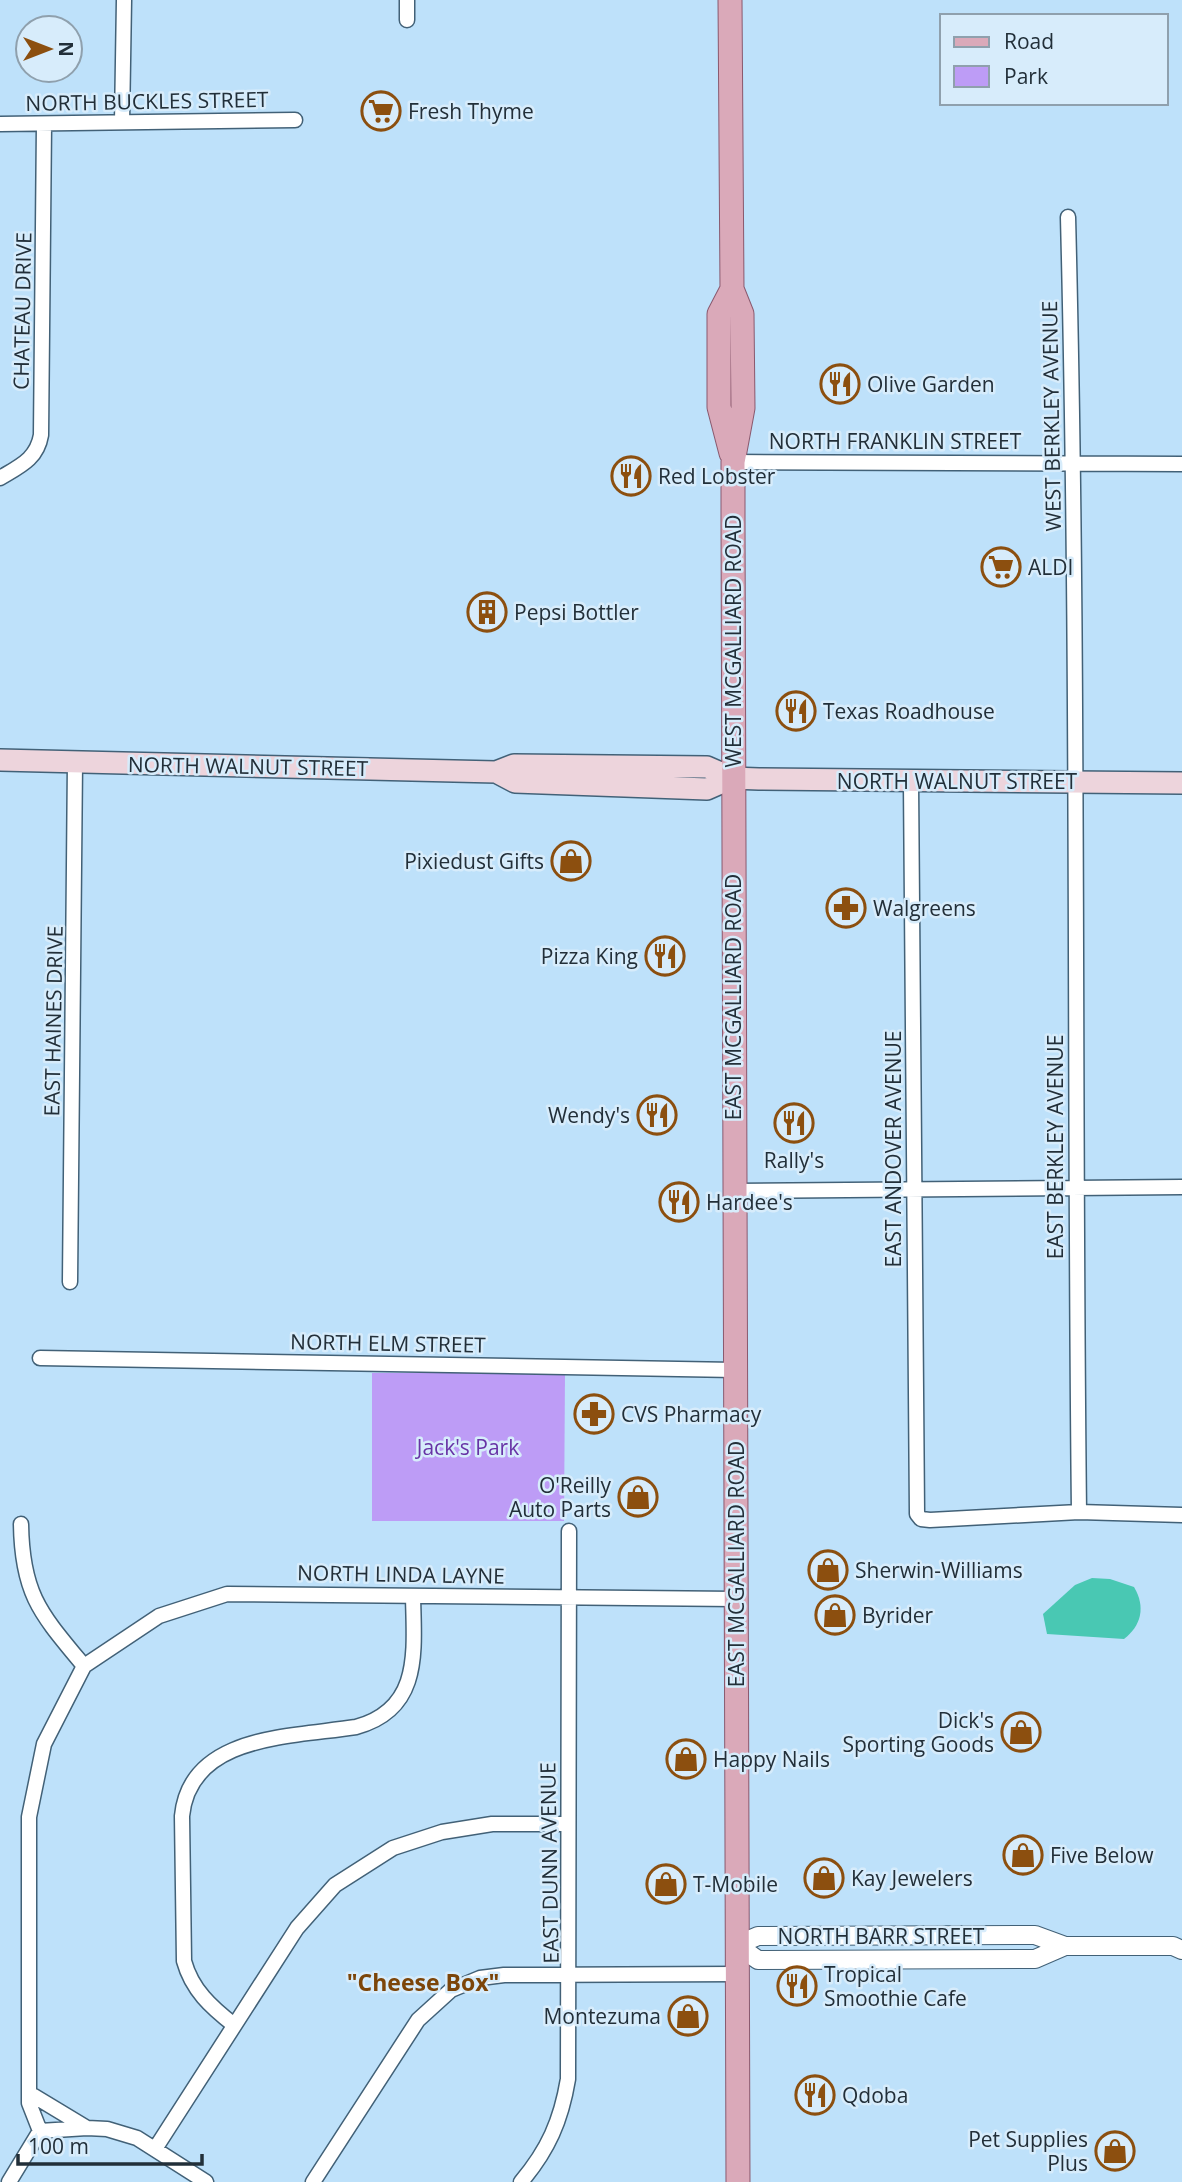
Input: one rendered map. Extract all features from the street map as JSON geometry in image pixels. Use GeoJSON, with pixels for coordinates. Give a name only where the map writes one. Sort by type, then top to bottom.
{"type":"FeatureCollection","features":[{"type":"Feature","properties":{"kind":"main road","name":"WEST MCGALLIARD ROAD"},"geometry":{"type":"LineString","coordinates":[[730,0],[732,289],[719,314],[719,407],[733,462],[732,778]]}},
{"type":"Feature","properties":{"kind":"main road","name":"NORTH WALNUT STREET"},"geometry":{"type":"LineString","coordinates":[[0,760],[496,772],[514,782],[707,789],[732,778],[911,783],[1182,783]]}},
{"type":"Feature","properties":{"kind":"main road","name":"EAST MCGALLIARD ROAD"},"geometry":{"type":"LineString","coordinates":[[732,778],[738,2182]]}},
{"type":"Feature","properties":{"kind":"street"},"geometry":{"type":"LineString","coordinates":[[122,122],[124,0]]}},
{"type":"Feature","properties":{"kind":"street"},"geometry":{"type":"LineString","coordinates":[[407,0],[407,20]]}},
{"type":"Feature","properties":{"kind":"street","name":"NORTH BUCKLES STREET"},"geometry":{"type":"LineString","coordinates":[[0,124],[295,120]]}},
{"type":"Feature","properties":{"kind":"street","name":"CHATEAU DRIVE"},"geometry":{"type":"LineString","coordinates":[[0,478],[33,457],[41,435],[44,124]]}},
{"type":"Feature","properties":{"kind":"street","name":"WEST BERKLEY AVENUE"},"geometry":{"type":"LineString","coordinates":[[1068,217],[1077,783]]}},
{"type":"Feature","properties":{"kind":"street","name":"NORTH FRANKLIN STREET"},"geometry":{"type":"LineString","coordinates":[[733,462],[1182,464]]}},
{"type":"Feature","properties":{"kind":"street","name":"EAST HAINES DRIVE"},"geometry":{"type":"LineString","coordinates":[[70,1282],[75,762]]}},
{"type":"Feature","properties":{"kind":"street","name":"EAST ANDOVER AVENUE"},"geometry":{"type":"LineString","coordinates":[[911,783],[917,1514],[921,1519],[930,1520],[1079,1512]]}},
{"type":"Feature","properties":{"kind":"street","name":"EAST BERKLEY AVENUE"},"geometry":{"type":"LineString","coordinates":[[1077,783],[1075,1188],[1079,1512]]}},
{"type":"Feature","properties":{"kind":"street"},"geometry":{"type":"LineString","coordinates":[[734,1191],[915,1192],[1182,1187]]}},
{"type":"Feature","properties":{"kind":"street","name":"NORTH ELM STREET"},"geometry":{"type":"LineString","coordinates":[[40,1358],[735,1370]]}},
{"type":"Feature","properties":{"kind":"street"},"geometry":{"type":"LineString","coordinates":[[1079,1512],[1182,1516]]}},
{"type":"Feature","properties":{"kind":"street"},"geometry":{"type":"LineString","coordinates":[[21,1524],[24,1572],[32,1594],[44,1617],[85,1666],[44,1744],[32,1798],[29,2093],[31,2111],[40,2132]]}},
{"type":"Feature","properties":{"kind":"street","name":"EAST DUNN AVENUE"},"geometry":{"type":"LineString","coordinates":[[521,2182],[546,2150],[560,2121],[568,2080],[571,1976],[568,1824],[569,1531]]}},
{"type":"Feature","properties":{"kind":"street","name":"NORTH LINDA LAYNE"},"geometry":{"type":"LineString","coordinates":[[85,1666],[159,1616],[227,1594],[736,1599]]}},
{"type":"Feature","properties":{"kind":"street"},"geometry":{"type":"LineString","coordinates":[[234,2025],[204,1999],[188,1975],[184,1961],[182,1816],[186,1793],[204,1768],[231,1750],[356,1727],[375,1721],[391,1709],[402,1695],[413,1668],[413,1596]]}},
{"type":"Feature","properties":{"kind":"street"},"geometry":{"type":"LineString","coordinates":[[155,2149],[306,1917],[335,1885],[368,1862],[406,1843],[442,1832],[492,1824],[568,1824]]}},
{"type":"Feature","properties":{"kind":"street","name":"NORTH BARR STREET"},"geometry":{"type":"LineString","coordinates":[[737,1945],[758,1960],[1035,1959],[1065,1946],[1179,1946]]}},
{"type":"Feature","properties":{"kind":"street"},"geometry":{"type":"LineString","coordinates":[[313,2182],[418,2020],[435,2001],[464,1983],[480,1978],[737,1974]]}},
{"type":"Feature","properties":{"kind":"street"},"geometry":{"type":"LineString","coordinates":[[29,2093],[87,2128]]}},
{"type":"Feature","properties":{"kind":"street"},"geometry":{"type":"LineString","coordinates":[[40,2132],[87,2128],[121,2133],[155,2149],[206,2182]]}},
{"type":"Feature","properties":{"kind":"street"},"geometry":{"type":"LineString","coordinates":[[9,2182],[40,2132]]}},
{"type":"Feature","properties":{"kind":"green space","name":"Jack's Park"},"geometry":{"type":"Polygon","coordinates":[[[372,1373],[565,1373],[564,1521],[372,1521],[372,1373]]]}},
{"type":"Feature","properties":{"kind":"shaded area"},"geometry":{"type":"Polygon","coordinates":[[[1092,1578],[1110,1579],[1134,1587],[1141,1609],[1138,1622],[1130,1634],[1124,1639],[1047,1634],[1043,1614],[1075,1585],[1092,1578]]]}},
{"type":"Feature","properties":{"kind":"place","name":"Fresh Thyme"},"geometry":{"type":"Point","coordinates":[381,111]}},
{"type":"Feature","properties":{"kind":"place","name":"Olive Garden"},"geometry":{"type":"Point","coordinates":[840,384]}},
{"type":"Feature","properties":{"kind":"place","name":"Red Lobster"},"geometry":{"type":"Point","coordinates":[631,476]}},
{"type":"Feature","properties":{"kind":"place","name":"ALDI"},"geometry":{"type":"Point","coordinates":[1001,567]}},
{"type":"Feature","properties":{"kind":"place","name":"Pepsi Bottler"},"geometry":{"type":"Point","coordinates":[487,612]}},
{"type":"Feature","properties":{"kind":"place","name":"Texas Roadhouse"},"geometry":{"type":"Point","coordinates":[796,711]}},
{"type":"Feature","properties":{"kind":"place","name":"Pixiedust Gifts"},"geometry":{"type":"Point","coordinates":[571,861]}},
{"type":"Feature","properties":{"kind":"place","name":"Walgreens"},"geometry":{"type":"Point","coordinates":[846,908]}},
{"type":"Feature","properties":{"kind":"place","name":"Pizza King"},"geometry":{"type":"Point","coordinates":[665,956]}},
{"type":"Feature","properties":{"kind":"place","name":"Wendy's"},"geometry":{"type":"Point","coordinates":[657,1115]}},
{"type":"Feature","properties":{"kind":"place","name":"Rally's"},"geometry":{"type":"Point","coordinates":[794,1123]}},
{"type":"Feature","properties":{"kind":"place","name":"Hardee's"},"geometry":{"type":"Point","coordinates":[679,1202]}},
{"type":"Feature","properties":{"kind":"place","name":"CVS Pharmacy"},"geometry":{"type":"Point","coordinates":[594,1414]}},
{"type":"Feature","properties":{"kind":"place","name":"O'Reilly Auto Parts"},"geometry":{"type":"Point","coordinates":[638,1497]}},
{"type":"Feature","properties":{"kind":"place","name":"Sherwin-Williams"},"geometry":{"type":"Point","coordinates":[828,1570]}},
{"type":"Feature","properties":{"kind":"place","name":"Byrider"},"geometry":{"type":"Point","coordinates":[835,1615]}},
{"type":"Feature","properties":{"kind":"place","name":"Dick's Sporting Goods"},"geometry":{"type":"Point","coordinates":[1021,1732]}},
{"type":"Feature","properties":{"kind":"place","name":"Happy Nails"},"geometry":{"type":"Point","coordinates":[686,1759]}},
{"type":"Feature","properties":{"kind":"place","name":"Five Below"},"geometry":{"type":"Point","coordinates":[1023,1855]}},
{"type":"Feature","properties":{"kind":"place","name":"Kay Jewelers"},"geometry":{"type":"Point","coordinates":[824,1878]}},
{"type":"Feature","properties":{"kind":"place","name":"T-Mobile"},"geometry":{"type":"Point","coordinates":[666,1884]}},
{"type":"Feature","properties":{"kind":"place","name":"Tropical Smoothie Cafe"},"geometry":{"type":"Point","coordinates":[797,1986]}},
{"type":"Feature","properties":{"kind":"place","name":"Montezuma"},"geometry":{"type":"Point","coordinates":[688,2016]}},
{"type":"Feature","properties":{"kind":"place","name":"Qdoba"},"geometry":{"type":"Point","coordinates":[815,2095]}},
{"type":"Feature","properties":{"kind":"place","name":"Pet Supplies Plus"},"geometry":{"type":"Point","coordinates":[1115,2151]}},
{"type":"Feature","properties":{"kind":"district","name":"\"Cheese Box\""},"geometry":{"type":"Point","coordinates":[423,1982]}}]}
